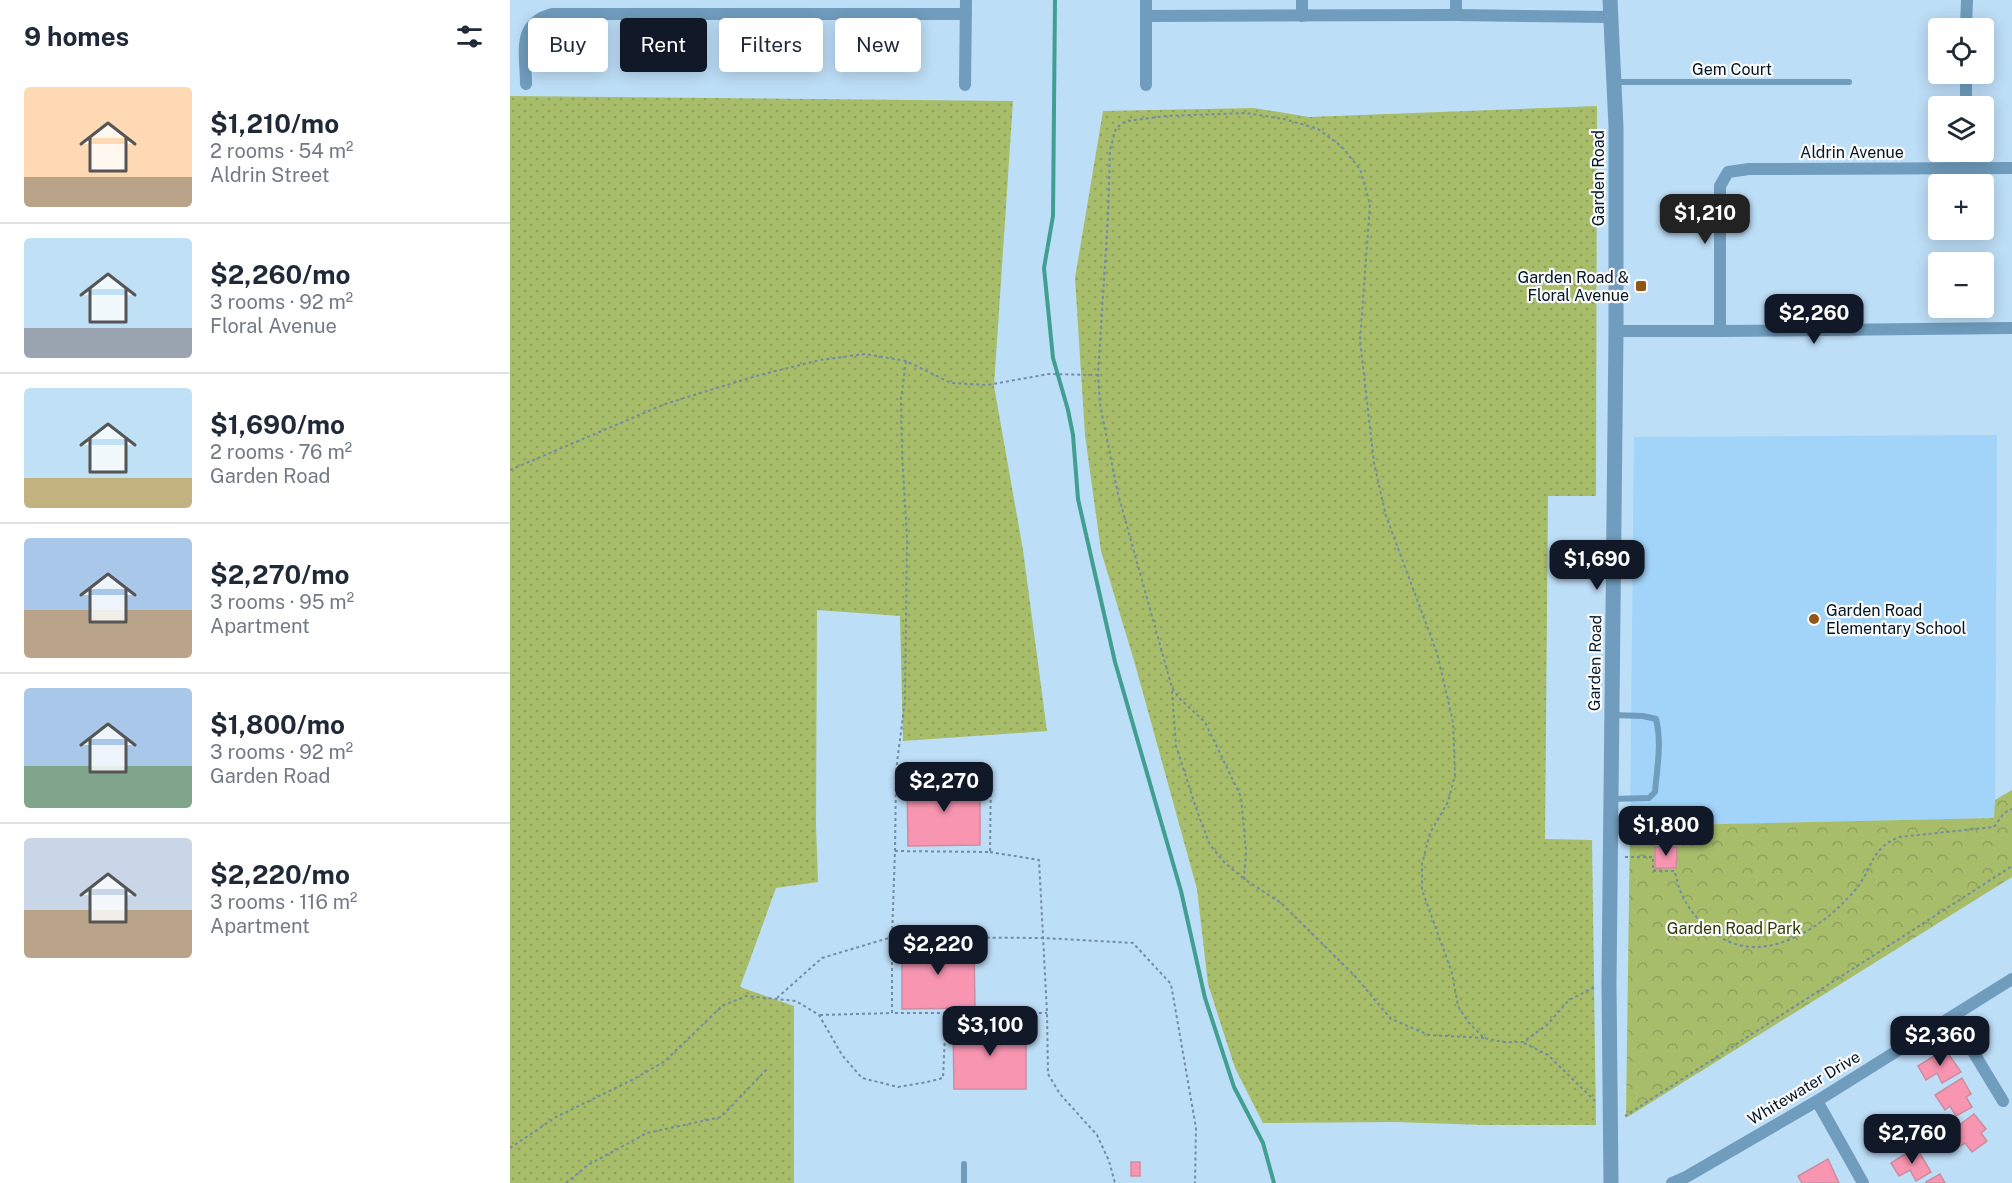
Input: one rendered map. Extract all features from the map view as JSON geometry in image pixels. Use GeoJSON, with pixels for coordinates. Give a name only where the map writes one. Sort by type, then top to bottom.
{"type":"FeatureCollection","features":[{"type":"Feature","properties":{"kind":"street"},"geometry":{"type":"LineString","coordinates":[[811,0],[811,14]]}},
{"type":"Feature","properties":{"kind":"street"},"geometry":{"type":"LineString","coordinates":[[965,85],[966,0]]}},
{"type":"Feature","properties":{"kind":"street"},"geometry":{"type":"LineString","coordinates":[[1146,0],[1146,85]]}},
{"type":"Feature","properties":{"kind":"street"},"geometry":{"type":"LineString","coordinates":[[1302,0],[1302,16]]}},
{"type":"Feature","properties":{"kind":"street"},"geometry":{"type":"LineString","coordinates":[[1456,0],[1456,15]]}},
{"type":"Feature","properties":{"kind":"street","name":"Garden Road"},"geometry":{"type":"LineString","coordinates":[[1610,0],[1614,82],[1616,331],[1609,983],[1611,1183]]}},
{"type":"Feature","properties":{"kind":"street"},"geometry":{"type":"LineString","coordinates":[[1966,18],[1967,0]]}},
{"type":"Feature","properties":{"kind":"street"},"geometry":{"type":"LineString","coordinates":[[526,84],[526,32],[531,23],[541,16],[552,14],[657,6],[811,14],[966,14]]}},
{"type":"Feature","properties":{"kind":"street"},"geometry":{"type":"LineString","coordinates":[[1146,16],[1610,17]]}},
{"type":"Feature","properties":{"kind":"street"},"geometry":{"type":"LineString","coordinates":[[1965,162],[1965,168]]}},
{"type":"Feature","properties":{"kind":"street","name":"Aldrin Avenue"},"geometry":{"type":"LineString","coordinates":[[1720,331],[1720,186],[1728,172],[1738,169],[2012,168]]}},
{"type":"Feature","properties":{"kind":"street"},"geometry":{"type":"LineString","coordinates":[[1616,331],[2012,328]]}},
{"type":"Feature","properties":{"kind":"street","name":"Whitewater Drive"},"geometry":{"type":"LineString","coordinates":[[1672,1183],[1688,1180],[2012,979]]}},
{"type":"Feature","properties":{"kind":"street"},"geometry":{"type":"LineString","coordinates":[[1952,1017],[2004,1101]]}},
{"type":"Feature","properties":{"kind":"street"},"geometry":{"type":"LineString","coordinates":[[1817,1101],[1863,1183]]}},
{"type":"Feature","properties":{"kind":"lane","name":"Gem Court"},"geometry":{"type":"LineString","coordinates":[[1614,82],[1849,82]]}},
{"type":"Feature","properties":{"kind":"lane"},"geometry":{"type":"LineString","coordinates":[[1611,799],[1649,798],[1655,792],[1659,753],[1659,729],[1656,719],[1612,715]]}},
{"type":"Feature","properties":{"kind":"lane"},"geometry":{"type":"LineString","coordinates":[[964,1164],[964,1183]]}},
{"type":"Feature","properties":{"kind":"path"},"geometry":{"type":"LineString","coordinates":[[1484,1038],[1468,1022],[1458,1005],[1452,973],[1422,890],[1422,864],[1430,833],[1448,802],[1455,775],[1453,722],[1437,653],[1386,516],[1374,463],[1360,340],[1370,204],[1360,169],[1341,146],[1318,129],[1284,119],[1246,113],[1166,116],[1126,121],[1116,128],[1110,150],[1098,375],[1100,404],[1118,494],[1172,688],[1176,746],[1210,845],[1225,863],[1244,879],[1281,903],[1353,975],[1391,1019],[1429,1035],[1523,1042],[1548,1055],[1610,1121],[2012,866]]}},
{"type":"Feature","properties":{"kind":"path"},"geometry":{"type":"LineString","coordinates":[[510,470],[665,404],[756,376],[820,360],[865,354],[906,361],[951,384],[987,385],[1049,374],[1098,375]]}},
{"type":"Feature","properties":{"kind":"path"},"geometry":{"type":"LineString","coordinates":[[892,1013],[896,771],[904,700],[907,538],[901,399],[906,361]]}},
{"type":"Feature","properties":{"kind":"path"},"geometry":{"type":"LineString","coordinates":[[1172,688],[1180,699],[1205,722],[1241,797],[1246,852],[1244,879]]}},
{"type":"Feature","properties":{"kind":"path"},"geometry":{"type":"LineString","coordinates":[[896,771],[991,771],[990,852]]}},
{"type":"Feature","properties":{"kind":"path"},"geometry":{"type":"LineString","coordinates":[[1611,856],[1653,857],[1653,871],[1676,871],[1680,893],[1687,907],[1703,924],[1724,939],[1739,945],[1768,946],[1797,937],[1815,926],[1854,890],[1873,857],[1892,840],[1899,837],[1994,827],[2004,813],[2012,809]]}},
{"type":"Feature","properties":{"kind":"path"},"geometry":{"type":"LineString","coordinates":[[896,851],[990,852],[1039,861],[1048,1074],[1060,1094],[1097,1135],[1109,1161],[1115,1183]]}},
{"type":"Feature","properties":{"kind":"path"},"geometry":{"type":"LineString","coordinates":[[777,998],[822,958],[892,938],[1043,938],[1133,943],[1171,984],[1196,1128],[1195,1183]]}},
{"type":"Feature","properties":{"kind":"path"},"geometry":{"type":"LineString","coordinates":[[1523,1042],[1547,1025],[1569,1000],[1590,989],[1609,983]]}},
{"type":"Feature","properties":{"kind":"path"},"geometry":{"type":"LineString","coordinates":[[510,1148],[556,1117],[632,1080],[665,1061],[722,1005],[746,996],[796,1001],[819,1015],[842,1055],[862,1078],[898,1087],[944,1078],[946,1013]]}},
{"type":"Feature","properties":{"kind":"path"},"geometry":{"type":"LineString","coordinates":[[819,1015],[1047,1013]]}},
{"type":"Feature","properties":{"kind":"path"},"geometry":{"type":"LineString","coordinates":[[566,1183],[588,1165],[647,1133],[722,1117],[768,1068]]}},
{"type":"Feature","properties":{"kind":"shaded area","name":"Garden Road Elementary School"},"geometry":{"type":"Polygon","coordinates":[[[1997,435],[1995,818],[1630,826],[1634,437],[1997,435]]]}},
{"type":"Feature","properties":{"kind":"green space"},"geometry":{"type":"Polygon","coordinates":[[[510,96],[1013,101],[994,386],[1023,550],[1047,731],[903,741],[900,616],[817,610],[818,882],[776,888],[740,987],[794,1006],[794,1183],[510,1183],[510,96]]]}},
{"type":"Feature","properties":{"kind":"green space"},"geometry":{"type":"Polygon","coordinates":[[[1597,106],[1596,496],[1548,496],[1545,839],[1592,840],[1596,1125],[1263,1123],[1235,1068],[1208,984],[1197,889],[1135,664],[1101,551],[1085,435],[1075,278],[1103,111],[1254,108],[1309,117],[1597,106]]]}},
{"type":"Feature","properties":{"kind":"green space","name":"Garden Road Park"},"geometry":{"type":"Polygon","coordinates":[[[2012,790],[2012,877],[1626,1118],[1630,826],[1994,818],[1995,800],[2012,790]]]}},
{"type":"Feature","properties":{"kind":"building"},"geometry":{"type":"Polygon","coordinates":[[[980,781],[980,845],[908,846],[907,782],[980,781]]]}},
{"type":"Feature","properties":{"kind":"building"},"geometry":{"type":"Polygon","coordinates":[[[1655,847],[1677,847],[1676,868],[1655,868],[1655,847]]]}},
{"type":"Feature","properties":{"kind":"building"},"geometry":{"type":"Polygon","coordinates":[[[902,944],[974,944],[975,1008],[902,1009],[902,944]]]}},
{"type":"Feature","properties":{"kind":"building"},"geometry":{"type":"Polygon","coordinates":[[[1026,1024],[1026,1089],[954,1089],[953,1025],[1026,1024]]]}},
{"type":"Feature","properties":{"kind":"building"},"geometry":{"type":"Polygon","coordinates":[[[1945,1049],[1961,1072],[1942,1083],[1937,1073],[1926,1080],[1918,1066],[1945,1049]]]}},
{"type":"Feature","properties":{"kind":"building"},"geometry":{"type":"Polygon","coordinates":[[[1962,1078],[1971,1094],[1966,1097],[1972,1107],[1956,1116],[1950,1106],[1945,1110],[1935,1095],[1962,1078]]]}},
{"type":"Feature","properties":{"kind":"building"},"geometry":{"type":"Polygon","coordinates":[[[1974,1114],[1986,1129],[1981,1133],[1987,1141],[1972,1152],[1965,1143],[1960,1146],[1950,1132],[1974,1114]]]}},
{"type":"Feature","properties":{"kind":"building"},"geometry":{"type":"Polygon","coordinates":[[[1916,1147],[1931,1172],[1916,1181],[1910,1170],[1899,1176],[1891,1163],[1916,1147]]]}},
{"type":"Feature","properties":{"kind":"building"},"geometry":{"type":"Polygon","coordinates":[[[1828,1159],[1839,1183],[1802,1183],[1798,1176],[1828,1159]]]}},
{"type":"Feature","properties":{"kind":"building"},"geometry":{"type":"Polygon","coordinates":[[[1131,1162],[1140,1162],[1140,1176],[1131,1176],[1131,1162]]]}},
{"type":"Feature","properties":{"kind":"building"},"geometry":{"type":"Polygon","coordinates":[[[1940,1174],[1945,1183],[1926,1183],[1926,1182],[1940,1174]]]}},
{"type":"Feature","properties":{"kind":"waterway"},"geometry":{"type":"LineString","coordinates":[[1055,0],[1053,216],[1044,268],[1053,358],[1073,435],[1078,499],[1115,662],[1181,891],[1205,998],[1234,1087],[1263,1143],[1274,1183]]}},
{"type":"Feature","properties":{"kind":"place","name":"Garden Road & Floral Avenue"},"geometry":{"type":"Point","coordinates":[1641,286]}},
{"type":"Feature","properties":{"kind":"place","name":"Garden Road Elementary School"},"geometry":{"type":"Point","coordinates":[1814,619]}}]}
